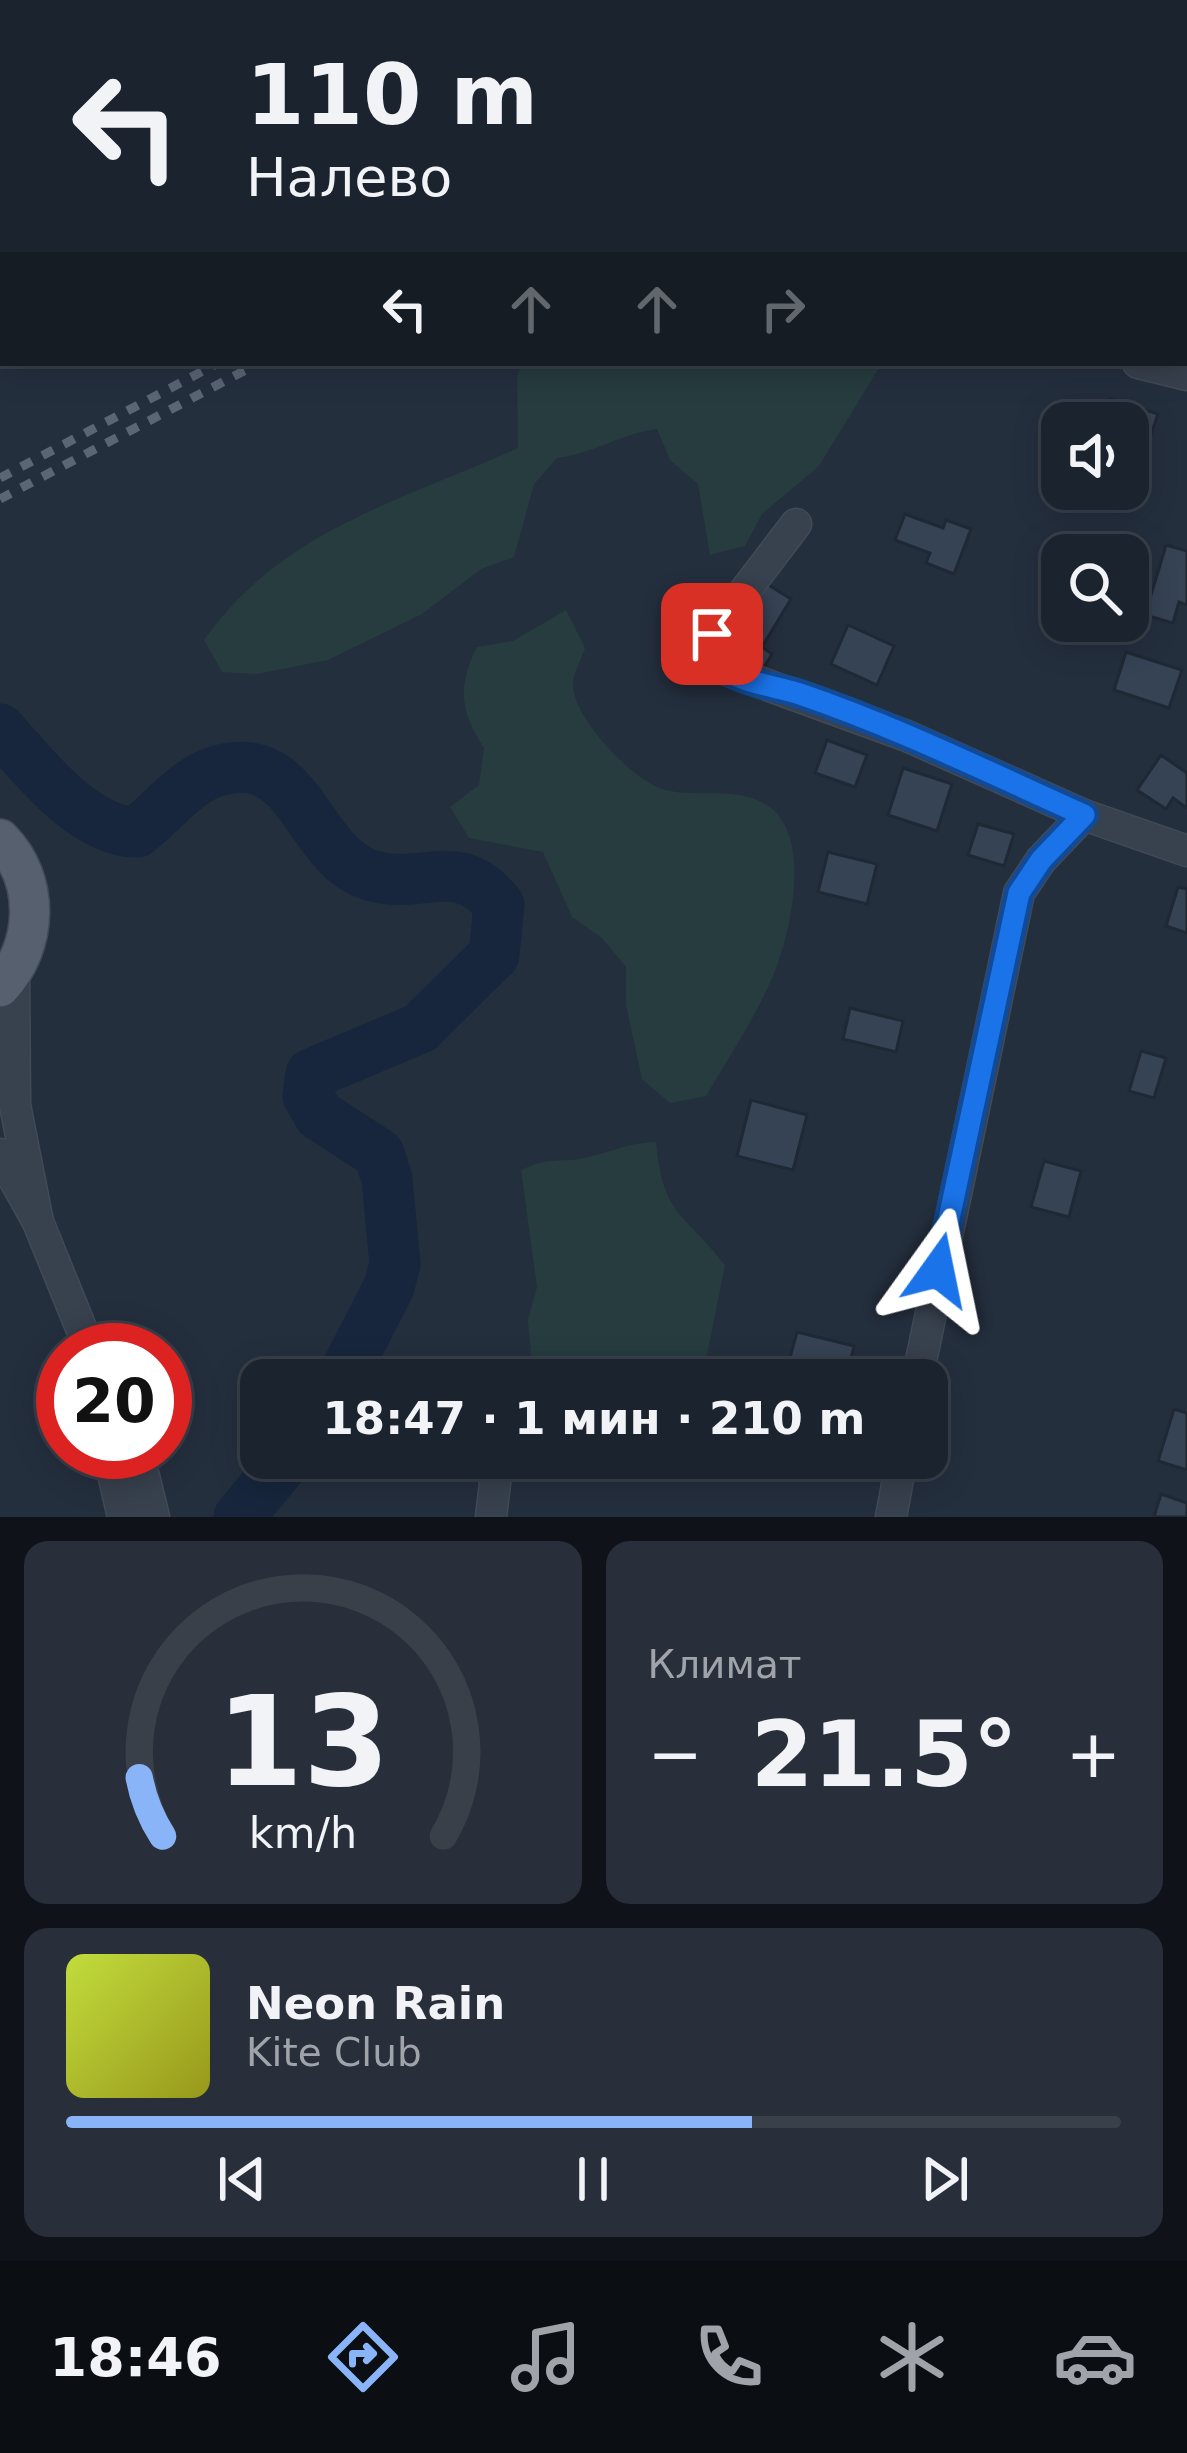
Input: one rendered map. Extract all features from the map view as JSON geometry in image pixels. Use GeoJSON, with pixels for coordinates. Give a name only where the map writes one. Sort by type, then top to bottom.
{"type":"FeatureCollection","features":[{"type":"Feature","properties":{"kind":"main road"},"geometry":{"type":"LineString","coordinates":[[0,839],[23,873],[31,907],[28,940],[7,979]]}},
{"type":"Feature","properties":{"kind":"street"},"geometry":{"type":"LineString","coordinates":[[1150,366],[1187,375]]}},
{"type":"Feature","properties":{"kind":"street"},"geometry":{"type":"LineString","coordinates":[[796,524],[712,634],[710,652],[718,667],[907,736],[1084,815],[1187,851]]}},
{"type":"Feature","properties":{"kind":"street"},"geometry":{"type":"LineString","coordinates":[[921,1359],[1019,893],[1041,860],[1084,815]]}},
{"type":"Feature","properties":{"kind":"street"},"geometry":{"type":"LineString","coordinates":[[7,979],[15,1105],[38,1222]]}},
{"type":"Feature","properties":{"kind":"street"},"geometry":{"type":"LineString","coordinates":[[0,1154],[38,1222],[79,1323]]}},
{"type":"Feature","properties":{"kind":"street"},"geometry":{"type":"LineString","coordinates":[[114,1479],[123,1517]]}},
{"type":"Feature","properties":{"kind":"street"},"geometry":{"type":"LineString","coordinates":[[145,1479],[154,1517]]}},
{"type":"Feature","properties":{"kind":"street"},"geometry":{"type":"LineString","coordinates":[[491,1517],[496,1479]]}},
{"type":"Feature","properties":{"kind":"street"},"geometry":{"type":"LineString","coordinates":[[891,1517],[898,1479]]}},
{"type":"Feature","properties":{"kind":"green space"},"geometry":{"type":"Polygon","coordinates":[[[522,366],[880,366],[819,466],[762,514],[745,546],[710,555],[698,484],[670,460],[657,429],[644,431],[557,458],[534,484],[514,557],[481,569],[422,614],[328,660],[257,674],[222,672],[204,640],[270,570],[347,522],[518,448],[517,376],[522,366]]]}},
{"type":"Feature","properties":{"kind":"green space"},"geometry":{"type":"Polygon","coordinates":[[[566,610],[585,648],[573,683],[575,697],[593,730],[622,762],[665,790],[728,794],[765,804],[780,818],[789,837],[794,884],[780,957],[758,1007],[706,1096],[670,1103],[642,1079],[626,1005],[626,967],[602,938],[572,917],[543,852],[469,838],[450,807],[479,785],[484,748],[464,699],[466,674],[477,647],[513,641],[566,610]]]}},
{"type":"Feature","properties":{"kind":"green space"},"geometry":{"type":"Polygon","coordinates":[[[656,1142],[670,1199],[725,1265],[706,1359],[535,1359],[528,1320],[537,1287],[521,1170],[656,1142]]]}},
{"type":"Feature","properties":{"kind":"building"},"geometry":{"type":"Polygon","coordinates":[[[1149,411],[1158,414],[1149,440],[1149,411]]]}},
{"type":"Feature","properties":{"kind":"building"},"geometry":{"type":"Polygon","coordinates":[[[905,514],[943,528],[946,520],[971,529],[954,574],[926,563],[930,553],[895,540],[905,514]]]}},
{"type":"Feature","properties":{"kind":"building"},"geometry":{"type":"Polygon","coordinates":[[[1166,545],[1187,551],[1187,605],[1179,602],[1173,623],[1149,616],[1166,545]]]}},
{"type":"Feature","properties":{"kind":"building"},"geometry":{"type":"Polygon","coordinates":[[[767,584],[791,599],[762,647],[772,654],[761,672],[726,651],[767,584]]]}},
{"type":"Feature","properties":{"kind":"building"},"geometry":{"type":"Polygon","coordinates":[[[848,625],[894,646],[877,685],[831,664],[848,625]]]}},
{"type":"Feature","properties":{"kind":"building"},"geometry":{"type":"Polygon","coordinates":[[[1126,652],[1182,670],[1169,708],[1114,690],[1126,652]]]}},
{"type":"Feature","properties":{"kind":"building"},"geometry":{"type":"Polygon","coordinates":[[[827,740],[867,755],[855,787],[815,773],[827,740]]]}},
{"type":"Feature","properties":{"kind":"building"},"geometry":{"type":"Polygon","coordinates":[[[1161,755],[1187,773],[1187,808],[1173,798],[1166,809],[1137,790],[1161,755]]]}},
{"type":"Feature","properties":{"kind":"building"},"geometry":{"type":"Polygon","coordinates":[[[903,768],[952,784],[937,831],[888,815],[903,768]]]}},
{"type":"Feature","properties":{"kind":"building"},"geometry":{"type":"Polygon","coordinates":[[[978,824],[1014,834],[1004,866],[968,855],[978,824]]]}},
{"type":"Feature","properties":{"kind":"building"},"geometry":{"type":"Polygon","coordinates":[[[828,852],[877,864],[867,904],[818,892],[828,852]]]}},
{"type":"Feature","properties":{"kind":"building"},"geometry":{"type":"Polygon","coordinates":[[[1178,887],[1187,889],[1187,933],[1166,926],[1178,887]]]}},
{"type":"Feature","properties":{"kind":"building"},"geometry":{"type":"Polygon","coordinates":[[[850,1008],[903,1021],[896,1052],[843,1039],[850,1008]]]}},
{"type":"Feature","properties":{"kind":"building"},"geometry":{"type":"Polygon","coordinates":[[[1141,1051],[1166,1058],[1154,1098],[1129,1091],[1141,1051]]]}},
{"type":"Feature","properties":{"kind":"building"},"geometry":{"type":"Polygon","coordinates":[[[751,1100],[807,1115],[793,1170],[737,1156],[751,1100]]]}},
{"type":"Feature","properties":{"kind":"building"},"geometry":{"type":"Polygon","coordinates":[[[1044,1161],[1081,1171],[1069,1217],[1031,1207],[1044,1161]]]}},
{"type":"Feature","properties":{"kind":"building"},"geometry":{"type":"Polygon","coordinates":[[[797,1332],[854,1346],[851,1359],[790,1359],[797,1332]]]}},
{"type":"Feature","properties":{"kind":"building"},"geometry":{"type":"Polygon","coordinates":[[[1174,1409],[1187,1413],[1187,1470],[1158,1461],[1174,1409]]]}},
{"type":"Feature","properties":{"kind":"building"},"geometry":{"type":"Polygon","coordinates":[[[1161,1494],[1187,1503],[1187,1517],[1154,1517],[1161,1494]]]}},
{"type":"Feature","properties":{"kind":"waterway"},"geometry":{"type":"LineString","coordinates":[[0,729],[61,795],[98,822],[137,832],[195,782],[217,771],[246,767],[268,774],[287,788],[351,866],[392,879],[440,876],[469,880],[499,905],[494,955],[420,1028],[311,1074],[308,1096],[319,1115],[379,1154],[387,1179],[395,1264],[389,1287],[352,1359]]}},
{"type":"Feature","properties":{"kind":"waterway"},"geometry":{"type":"LineString","coordinates":[[239,1517],[271,1479]]}},
{"type":"Feature","properties":{"kind":"railway"},"geometry":{"type":"LineString","coordinates":[[0,478],[212,366]]}},
{"type":"Feature","properties":{"kind":"railway"},"geometry":{"type":"LineString","coordinates":[[0,499],[253,366]]}},
{"type":"Feature","properties":{"kind":"route"},"geometry":{"type":"LineString","coordinates":[[712,634],[710,652],[718,667],[731,676],[800,694],[907,736],[1084,815],[1041,860],[1019,893],[992,1037],[938,1270]]}}]}
